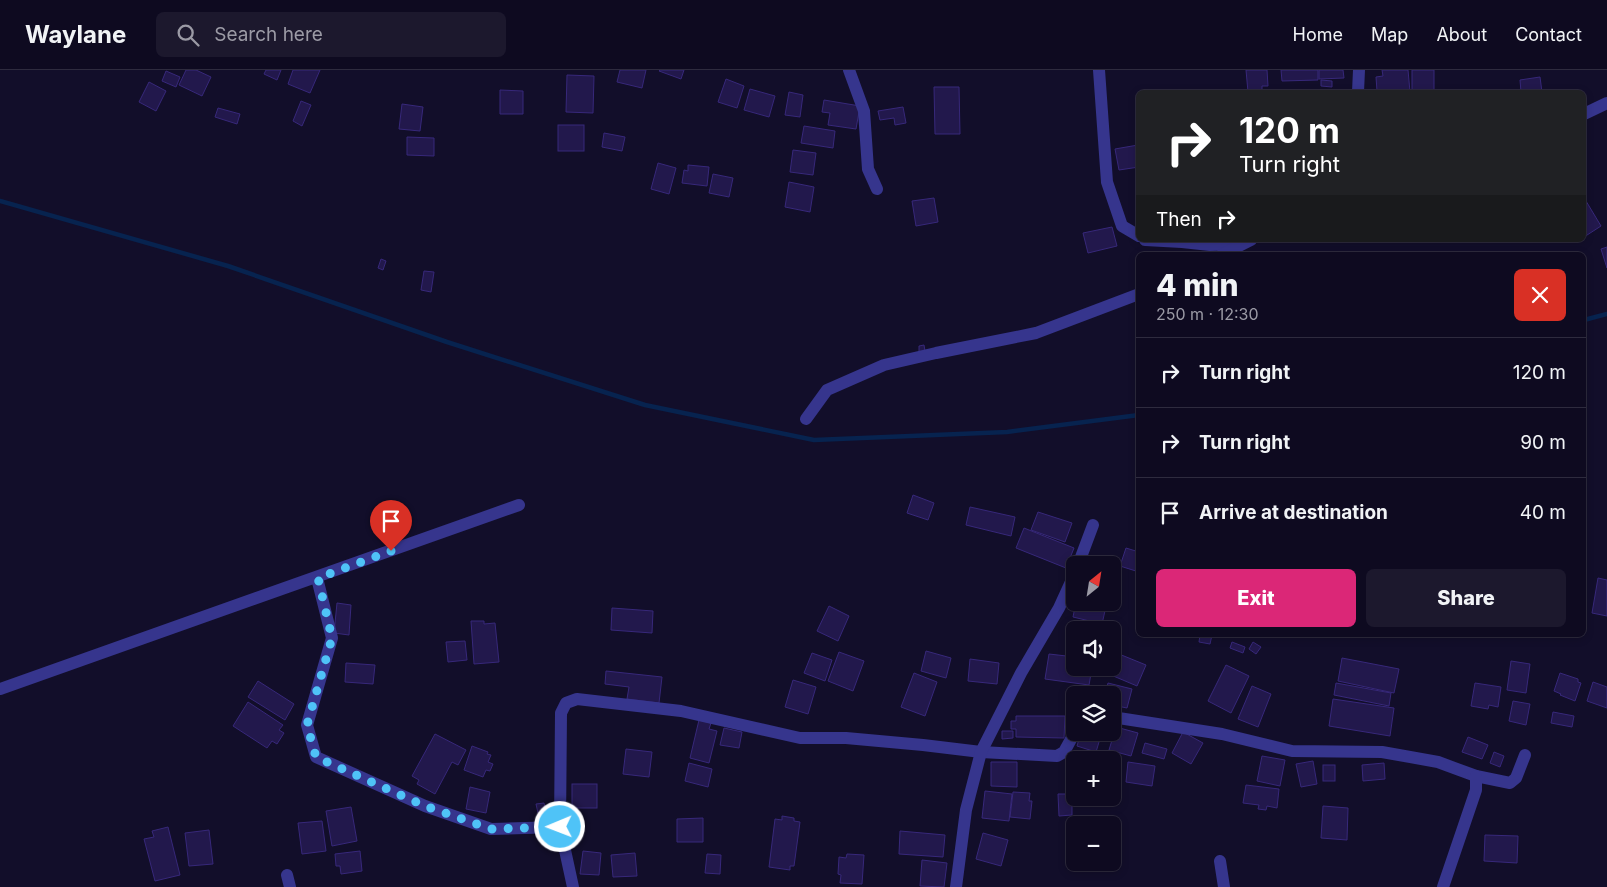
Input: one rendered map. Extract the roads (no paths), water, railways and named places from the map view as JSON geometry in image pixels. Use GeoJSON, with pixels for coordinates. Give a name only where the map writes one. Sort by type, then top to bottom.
{"type":"FeatureCollection","features":[{"type":"Feature","properties":{"kind":"street"},"geometry":{"type":"LineString","coordinates":[[848,70],[864,111],[868,169],[877,189]]}},
{"type":"Feature","properties":{"kind":"street"},"geometry":{"type":"LineString","coordinates":[[1100,70],[1107,182],[1122,226],[1136,234]]}},
{"type":"Feature","properties":{"kind":"street"},"geometry":{"type":"LineString","coordinates":[[1358,90],[1359,70]]}},
{"type":"Feature","properties":{"kind":"street"},"geometry":{"type":"LineString","coordinates":[[1586,113],[1607,103]]}},
{"type":"Feature","properties":{"kind":"street"},"geometry":{"type":"LineString","coordinates":[[1182,242],[1210,245],[1246,242]]}},
{"type":"Feature","properties":{"kind":"street"},"geometry":{"type":"LineString","coordinates":[[1227,252],[1246,242]]}},
{"type":"Feature","properties":{"kind":"street"},"geometry":{"type":"LineString","coordinates":[[806,419],[827,390],[884,365],[1036,333],[1136,295]]}},
{"type":"Feature","properties":{"kind":"street"},"geometry":{"type":"LineString","coordinates":[[0,690],[519,505]]}},
{"type":"Feature","properties":{"kind":"street"},"geometry":{"type":"LineString","coordinates":[[1081,556],[1093,525]]}},
{"type":"Feature","properties":{"kind":"street"},"geometry":{"type":"LineString","coordinates":[[318,578],[332,638],[307,725],[316,757],[425,806],[491,829],[560,827]]}},
{"type":"Feature","properties":{"kind":"street"},"geometry":{"type":"LineString","coordinates":[[956,887],[966,810],[980,752],[1005,702],[1066,593]]}},
{"type":"Feature","properties":{"kind":"street"},"geometry":{"type":"LineString","coordinates":[[573,887],[560,827],[561,713],[566,702],[577,699],[681,711],[800,738],[846,738],[980,752],[1057,756],[1064,752],[1070,741]]}},
{"type":"Feature","properties":{"kind":"street"},"geometry":{"type":"LineString","coordinates":[[1121,719],[1222,734],[1292,751],[1382,752],[1438,762],[1476,776],[1510,783],[1516,778],[1525,755]]}},
{"type":"Feature","properties":{"kind":"street"},"geometry":{"type":"LineString","coordinates":[[1443,887],[1476,790],[1476,776]]}},
{"type":"Feature","properties":{"kind":"street"},"geometry":{"type":"LineString","coordinates":[[1220,861],[1224,887]]}},
{"type":"Feature","properties":{"kind":"waterway"},"geometry":{"type":"LineString","coordinates":[[0,201],[228,266],[447,342],[645,405],[814,440],[1007,432],[1136,415]]}},
{"type":"Feature","properties":{"kind":"waterway"},"geometry":{"type":"LineString","coordinates":[[1586,319],[1607,314]]}}]}
